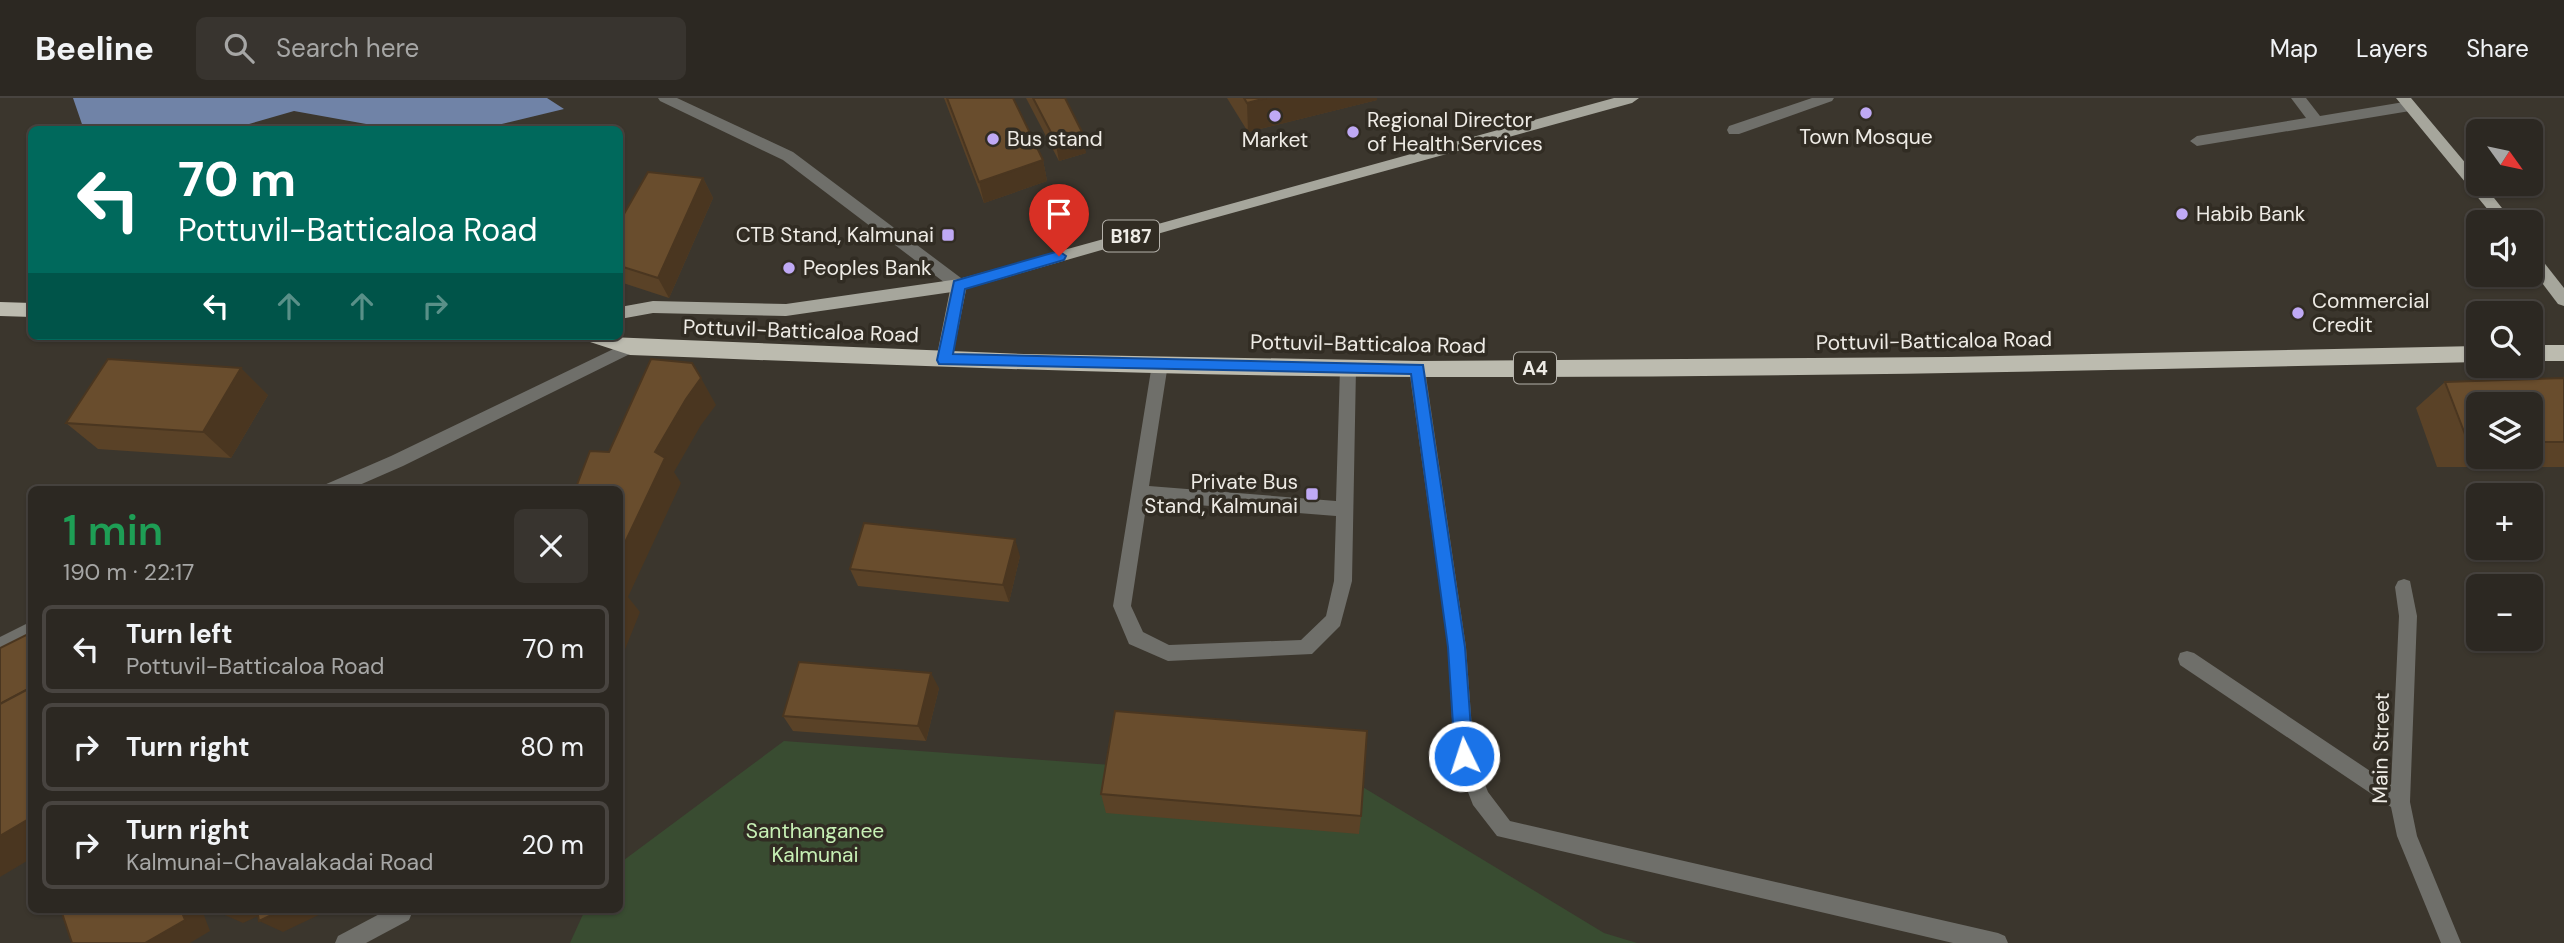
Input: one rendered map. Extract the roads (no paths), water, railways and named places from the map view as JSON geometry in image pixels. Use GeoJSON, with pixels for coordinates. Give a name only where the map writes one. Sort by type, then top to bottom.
{"type":"FeatureCollection","features":[{"type":"Feature","properties":{"kind":"highway"},"geometry":{"type":"LineString","coordinates":[[0,309],[28,310]]}},
{"type":"Feature","properties":{"kind":"highway","name":"Pottuvil-Batticaloa Road"},"geometry":{"type":"LineString","coordinates":[[607,340],[630,347],[944,360],[1417,369],[2056,363],[2466,354]]}},
{"type":"Feature","properties":{"kind":"highway"},"geometry":{"type":"LineString","coordinates":[[2543,353],[2564,353]]}},
{"type":"Feature","properties":{"kind":"main road","name":"B187"},"geometry":{"type":"LineString","coordinates":[[623,312],[653,307],[786,310],[959,285],[1185,220],[1633,98]]}},
{"type":"Feature","properties":{"kind":"main road"},"geometry":{"type":"LineString","coordinates":[[2407,102],[2496,210]]}},
{"type":"Feature","properties":{"kind":"main road"},"geometry":{"type":"LineString","coordinates":[[2543,272],[2564,300]]}},
{"type":"Feature","properties":{"kind":"main road"},"geometry":{"type":"LineString","coordinates":[[944,360],[959,285]]}},
{"type":"Feature","properties":{"kind":"street"},"geometry":{"type":"LineString","coordinates":[[665,98],[788,156],[959,285]]}},
{"type":"Feature","properties":{"kind":"street"},"geometry":{"type":"LineString","coordinates":[[1734,130],[1827,98]]}},
{"type":"Feature","properties":{"kind":"street"},"geometry":{"type":"LineString","coordinates":[[2298,98],[2318,122]]}},
{"type":"Feature","properties":{"kind":"street"},"geometry":{"type":"LineString","coordinates":[[2197,141],[2318,122],[2407,102]]}},
{"type":"Feature","properties":{"kind":"street"},"geometry":{"type":"LineString","coordinates":[[339,486],[397,461],[630,347]]}},
{"type":"Feature","properties":{"kind":"street"},"geometry":{"type":"LineString","coordinates":[[1160,364],[1122,606],[1136,638],[1168,653],[1305,648],[1334,620],[1343,581],[1348,368]]}},
{"type":"Feature","properties":{"kind":"street"},"geometry":{"type":"LineString","coordinates":[[1417,369],[1457,647],[1464,756],[1480,798],[1504,829],[1998,943]]}},
{"type":"Feature","properties":{"kind":"street"},"geometry":{"type":"LineString","coordinates":[[1141,493],[1345,509]]}},
{"type":"Feature","properties":{"kind":"street","name":"Main Street"},"geometry":{"type":"LineString","coordinates":[[2404,587],[2408,616],[2400,802],[2407,836],[2451,943]]}},
{"type":"Feature","properties":{"kind":"street"},"geometry":{"type":"LineString","coordinates":[[0,646],[28,631]]}},
{"type":"Feature","properties":{"kind":"street"},"geometry":{"type":"LineString","coordinates":[[2188,659],[2400,802]]}},
{"type":"Feature","properties":{"kind":"street"},"geometry":{"type":"LineString","coordinates":[[345,943],[402,913]]}},
{"type":"Feature","properties":{"kind":"water"},"geometry":{"type":"Polygon","coordinates":[[[73,98],[547,98],[564,109],[494,126],[377,126],[294,111],[242,126],[83,126],[73,98]]]}},
{"type":"Feature","properties":{"kind":"place","name":"Town Mosque"},"geometry":{"type":"Point","coordinates":[1866,113]}},
{"type":"Feature","properties":{"kind":"place","name":"Market"},"geometry":{"type":"Point","coordinates":[1275,116]}},
{"type":"Feature","properties":{"kind":"place","name":"Regional Director of Health Services"},"geometry":{"type":"Point","coordinates":[1353,132]}},
{"type":"Feature","properties":{"kind":"place","name":"Bus stand"},"geometry":{"type":"Point","coordinates":[993,139]}},
{"type":"Feature","properties":{"kind":"place","name":"Habib Bank"},"geometry":{"type":"Point","coordinates":[2182,214]}},
{"type":"Feature","properties":{"kind":"place","name":"CTB Stand, Kalmunai"},"geometry":{"type":"Point","coordinates":[948,235]}},
{"type":"Feature","properties":{"kind":"place","name":"Peoples Bank"},"geometry":{"type":"Point","coordinates":[789,268]}},
{"type":"Feature","properties":{"kind":"place","name":"Commercial Credit"},"geometry":{"type":"Point","coordinates":[2298,313]}},
{"type":"Feature","properties":{"kind":"place","name":"Private Bus Stand, Kalmunai"},"geometry":{"type":"Point","coordinates":[1312,494]}},
{"type":"Feature","properties":{"kind":"park label","name":"Santhanganee Kalmunai"},"geometry":{"type":"Point","coordinates":[815,843]}}]}
